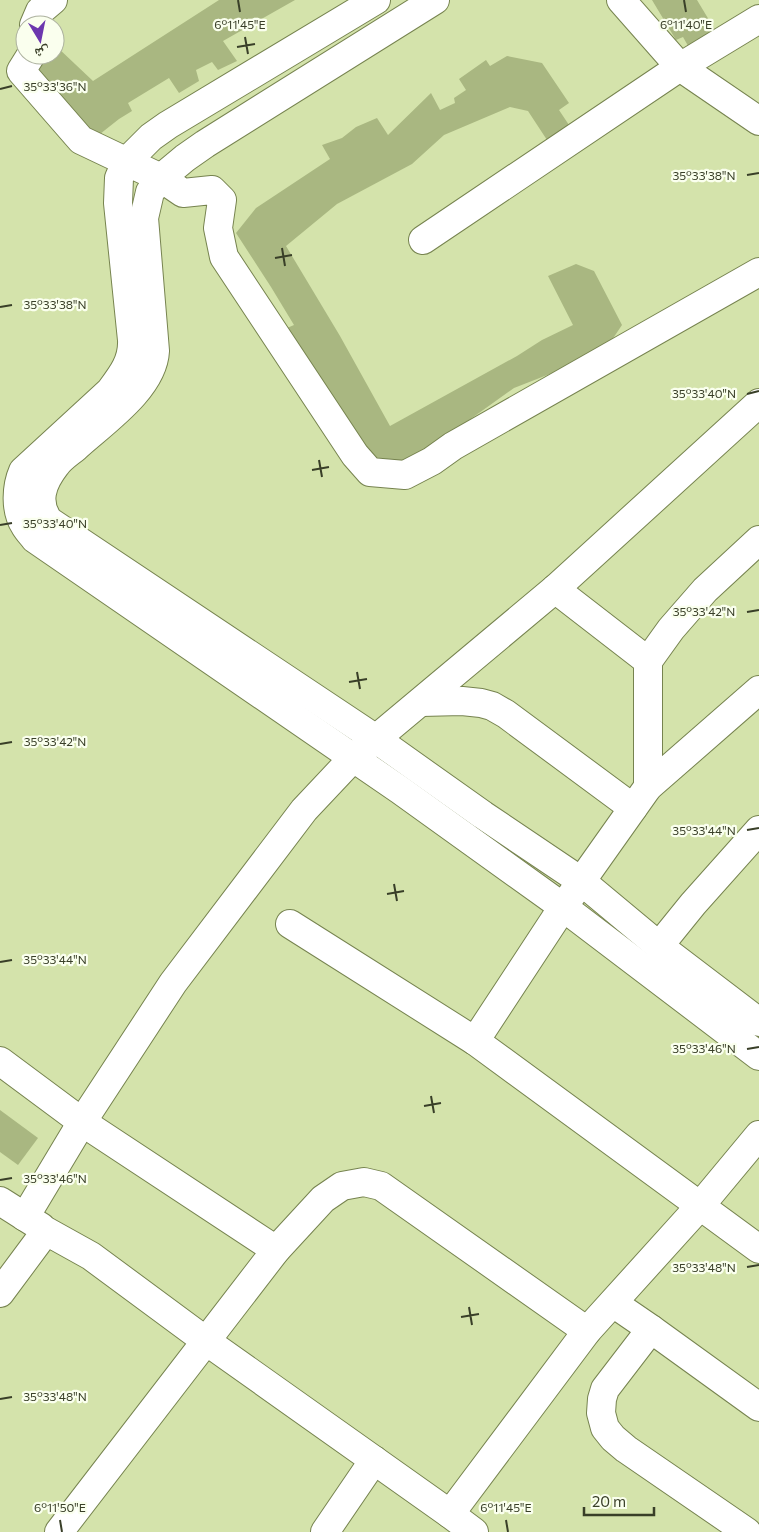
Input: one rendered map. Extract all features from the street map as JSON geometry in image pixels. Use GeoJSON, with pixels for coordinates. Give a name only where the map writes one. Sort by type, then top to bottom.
{"type":"FeatureCollection","features":[{"type":"Feature","properties":{"kind":"street"},"geometry":{"type":"LineString","coordinates":[[38,15],[40,11],[54,0]]}},
{"type":"Feature","properties":{"kind":"street"},"geometry":{"type":"LineString","coordinates":[[376,0],[168,125],[126,162],[119,178],[118,203],[132,340],[130,360],[120,379],[110,391],[23,470],[19,480],[20,513],[24,525],[35,539],[400,790],[562,907],[759,1056]]}},
{"type":"Feature","properties":{"kind":"street"},"geometry":{"type":"LineString","coordinates":[[20,501],[42,490],[46,480],[57,464],[125,404],[143,383],[152,366],[155,351],[144,218],[150,192],[161,178],[185,158],[435,0]]}},
{"type":"Feature","properties":{"kind":"street"},"geometry":{"type":"LineString","coordinates":[[621,0],[680,67],[759,121]]}},
{"type":"Feature","properties":{"kind":"street"},"geometry":{"type":"LineString","coordinates":[[423,240],[680,67],[759,20]]}},
{"type":"Feature","properties":{"kind":"street"},"geometry":{"type":"LineString","coordinates":[[25,65],[21,71],[81,140],[161,178],[183,193],[212,190],[222,200],[218,228],[224,257],[355,455],[370,472],[404,475],[432,461],[453,446],[759,272]]}},
{"type":"Feature","properties":{"kind":"street"},"geometry":{"type":"LineString","coordinates":[[81,140],[151,138],[185,158]]}},
{"type":"Feature","properties":{"kind":"street"},"geometry":{"type":"LineString","coordinates":[[183,193],[185,158]]}},
{"type":"Feature","properties":{"kind":"street"},"geometry":{"type":"LineString","coordinates":[[0,1293],[36,1224],[82,1122],[173,984],[304,810],[353,758],[555,589],[759,403]]}},
{"type":"Feature","properties":{"kind":"street"},"geometry":{"type":"LineString","coordinates":[[20,501],[43,513],[49,521],[376,739],[581,881],[659,946],[759,1022]]}},
{"type":"Feature","properties":{"kind":"street"},"geometry":{"type":"LineString","coordinates":[[641,798],[648,662],[671,629],[706,590],[759,540]]}},
{"type":"Feature","properties":{"kind":"street"},"geometry":{"type":"LineString","coordinates":[[555,589],[648,662]]}},
{"type":"Feature","properties":{"kind":"street"},"geometry":{"type":"LineString","coordinates":[[475,1041],[562,907],[641,798],[759,690]]}},
{"type":"Feature","properties":{"kind":"street"},"geometry":{"type":"LineString","coordinates":[[421,702],[462,701],[492,706],[641,798]]}},
{"type":"Feature","properties":{"kind":"street"},"geometry":{"type":"LineString","coordinates":[[400,790],[415,767]]}},
{"type":"Feature","properties":{"kind":"street"},"geometry":{"type":"LineString","coordinates":[[659,946],[693,904],[759,830]]}},
{"type":"Feature","properties":{"kind":"street"},"geometry":{"type":"LineString","coordinates":[[290,924],[475,1041],[759,1249]]}},
{"type":"Feature","properties":{"kind":"street"},"geometry":{"type":"LineString","coordinates":[[0,1061],[82,1122],[276,1250]]}},
{"type":"Feature","properties":{"kind":"street"},"geometry":{"type":"LineString","coordinates":[[450,1514],[588,1330],[700,1206],[759,1135]]}},
{"type":"Feature","properties":{"kind":"street"},"geometry":{"type":"LineString","coordinates":[[59,1532],[276,1250],[323,1199],[342,1186],[364,1182],[381,1186],[588,1330]]}},
{"type":"Feature","properties":{"kind":"street"},"geometry":{"type":"LineString","coordinates":[[0,1200],[36,1224],[91,1256],[206,1341],[474,1532]]}},
{"type":"Feature","properties":{"kind":"street"},"geometry":{"type":"LineString","coordinates":[[613,1303],[759,1407]]}},
{"type":"Feature","properties":{"kind":"street"},"geometry":{"type":"LineString","coordinates":[[651,1329],[605,1389],[601,1413],[605,1428],[626,1449],[747,1532]]}},
{"type":"Feature","properties":{"kind":"street"},"geometry":{"type":"LineString","coordinates":[[325,1532],[374,1460]]}},
{"type":"Feature","properties":{"kind":"building"},"geometry":{"type":"Polygon","coordinates":[[[219,0],[295,0],[223,41],[237,61],[218,70],[212,62],[196,70],[199,81],[179,93],[169,78],[128,103],[132,111],[100,134],[81,131],[44,93],[36,65],[65,65],[65,55],[93,81],[219,0]]]}},
{"type":"Feature","properties":{"kind":"building"},"geometry":{"type":"Polygon","coordinates":[[[652,0],[697,0],[718,35],[691,51],[683,37],[676,40],[652,0]]]}},
{"type":"Feature","properties":{"kind":"building"},"geometry":{"type":"Polygon","coordinates":[[[507,56],[542,63],[569,103],[559,110],[569,125],[547,140],[528,111],[510,107],[444,135],[412,164],[337,204],[286,246],[340,336],[390,426],[517,356],[542,340],[573,325],[548,276],[576,264],[594,271],[622,325],[595,365],[560,370],[514,388],[405,466],[370,472],[280,331],[294,325],[236,233],[256,208],[330,159],[322,145],[342,138],[356,127],[377,118],[388,135],[431,93],[440,110],[455,103],[454,98],[466,90],[459,79],[486,60],[490,66],[507,56]]]}},
{"type":"Feature","properties":{"kind":"building"},"geometry":{"type":"Polygon","coordinates":[[[0,1110],[38,1138],[18,1165],[0,1152],[0,1110]]]}}]}
